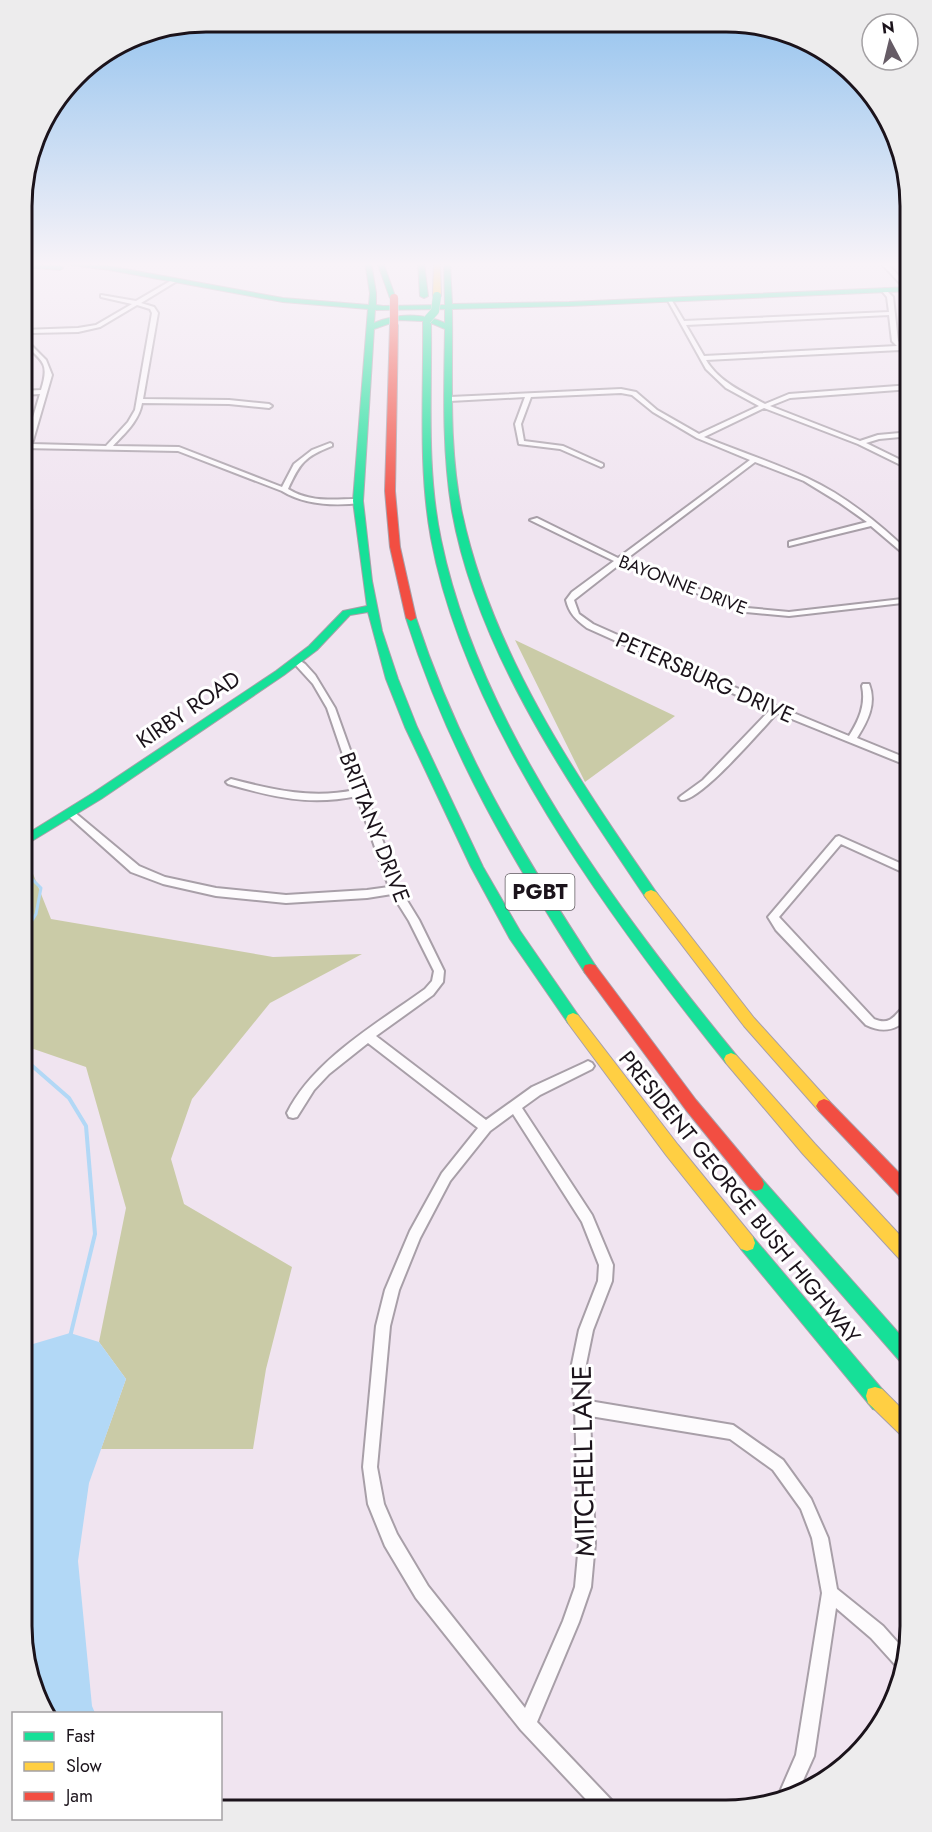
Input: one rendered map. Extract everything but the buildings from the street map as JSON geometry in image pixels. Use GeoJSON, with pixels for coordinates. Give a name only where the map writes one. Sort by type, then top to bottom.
{"type":"FeatureCollection","features":[{"type":"Feature","properties":{"kind":"main road","name":"PRESIDENT GEORGE BUSH HIGHWAY"},"geometry":{"type":"LineString","coordinates":[[369,347],[351,501],[372,608],[402,705],[489,891],[529,955],[671,1152],[900,1426]]}},
{"type":"Feature","properties":{"kind":"main road","name":"PGBT"},"geometry":{"type":"LineString","coordinates":[[393,347],[388,479],[395,549],[405,597],[421,649],[468,763],[540,892],[582,957],[639,1037],[754,1183],[900,1349]]}},
{"type":"Feature","properties":{"kind":"main road","name":"PGBT"},"geometry":{"type":"LineString","coordinates":[[427,347],[428,463],[436,538],[465,635],[512,739],[574,846],[670,981],[773,1109],[900,1247]]}},
{"type":"Feature","properties":{"kind":"main road"},"geometry":{"type":"LineString","coordinates":[[449,347],[452,474],[464,542],[504,646],[550,740],[640,882],[708,970],[794,1075],[900,1186]]}},
{"type":"Feature","properties":{"kind":"main road","name":"KIRBY ROAD"},"geometry":{"type":"LineString","coordinates":[[32,836],[296,661],[313,648],[347,613],[372,608]]}},
{"type":"Feature","properties":{"kind":"main road"},"geometry":{"type":"LineString","coordinates":[[875,1396],[900,1420]]}},
{"type":"Feature","properties":{"kind":"street"},"geometry":{"type":"LineString","coordinates":[[109,446],[135,418],[149,347]]}},
{"type":"Feature","properties":{"kind":"street"},"geometry":{"type":"LineString","coordinates":[[696,347],[720,381],[764,406],[860,443],[900,462]]}},
{"type":"Feature","properties":{"kind":"street"},"geometry":{"type":"LineString","coordinates":[[702,358],[899,348]]}},
{"type":"Feature","properties":{"kind":"street"},"geometry":{"type":"LineString","coordinates":[[32,349],[47,365],[49,375],[32,426]]}},
{"type":"Feature","properties":{"kind":"street"},"geometry":{"type":"LineString","coordinates":[[699,436],[764,406],[801,394],[900,388]]}},
{"type":"Feature","properties":{"kind":"street"},"geometry":{"type":"LineString","coordinates":[[32,393],[44,392]]}},
{"type":"Feature","properties":{"kind":"street"},"geometry":{"type":"LineString","coordinates":[[450,399],[629,392],[638,395],[655,411],[699,436],[822,489],[873,523],[900,548]]}},
{"type":"Feature","properties":{"kind":"street"},"geometry":{"type":"LineString","coordinates":[[529,395],[518,424],[521,442],[561,447],[601,465]]}},
{"type":"Feature","properties":{"kind":"street"},"geometry":{"type":"LineString","coordinates":[[140,401],[169,400],[268,406]]}},
{"type":"Feature","properties":{"kind":"street"},"geometry":{"type":"LineString","coordinates":[[860,443],[878,436],[900,435]]}},
{"type":"Feature","properties":{"kind":"street"},"geometry":{"type":"LineString","coordinates":[[284,490],[296,465],[314,451],[330,445]]}},
{"type":"Feature","properties":{"kind":"street"},"geometry":{"type":"LineString","coordinates":[[32,446],[179,449],[284,490],[298,498],[351,501]]}},
{"type":"Feature","properties":{"kind":"street"},"geometry":{"type":"LineString","coordinates":[[619,561],[755,459]]}},
{"type":"Feature","properties":{"kind":"street","name":"BAYONNE DRIVE"},"geometry":{"type":"LineString","coordinates":[[534,520],[619,561],[711,598],[759,612],[789,614],[900,601]]}},
{"type":"Feature","properties":{"kind":"street"},"geometry":{"type":"LineString","coordinates":[[792,544],[873,523]]}},
{"type":"Feature","properties":{"kind":"street","name":"PETERSBURG DRIVE"},"geometry":{"type":"LineString","coordinates":[[619,561],[570,600],[571,608],[580,620],[776,709],[900,760]]}},
{"type":"Feature","properties":{"kind":"street","name":"BRITTANY DRIVE"},"geometry":{"type":"LineString","coordinates":[[293,1113],[310,1086],[344,1054],[429,992],[437,982],[438,971],[395,890],[331,708],[320,686],[311,674],[296,661]]}},
{"type":"Feature","properties":{"kind":"street"},"geometry":{"type":"LineString","coordinates":[[851,740],[867,710],[869,694],[866,686]]}},
{"type":"Feature","properties":{"kind":"street"},"geometry":{"type":"LineString","coordinates":[[684,798],[706,782],[776,709]]}},
{"type":"Feature","properties":{"kind":"street"},"geometry":{"type":"LineString","coordinates":[[231,782],[297,799],[330,799],[359,792]]}},
{"type":"Feature","properties":{"kind":"street"},"geometry":{"type":"LineString","coordinates":[[70,813],[135,869],[163,880],[216,892],[286,899],[395,890]]}},
{"type":"Feature","properties":{"kind":"street"},"geometry":{"type":"LineString","coordinates":[[900,867],[839,840],[834,842],[773,917],[870,1022],[882,1027],[891,1026],[900,1019]]}},
{"type":"Feature","properties":{"kind":"street"},"geometry":{"type":"LineString","coordinates":[[368,1036],[486,1127]]}},
{"type":"Feature","properties":{"kind":"street"},"geometry":{"type":"LineString","coordinates":[[588,1066],[536,1091],[486,1127],[446,1177],[416,1235],[392,1290],[383,1326],[372,1422],[370,1467],[376,1504],[391,1540],[422,1592],[527,1724],[600,1801]]}},
{"type":"Feature","properties":{"kind":"street","name":"MITCHELL LANE"},"geometry":{"type":"LineString","coordinates":[[516,1107],[587,1218],[602,1250],[606,1265],[604,1281],[586,1330],[578,1369],[582,1407],[587,1543],[583,1587],[571,1622],[527,1724]]}},
{"type":"Feature","properties":{"kind":"street"},"geometry":{"type":"LineString","coordinates":[[582,1407],[733,1432],[778,1465],[806,1504],[820,1538],[830,1593],[806,1756],[792,1788]]}},
{"type":"Feature","properties":{"kind":"street"},"geometry":{"type":"LineString","coordinates":[[830,1593],[877,1632],[898,1656]]}},
{"type":"Feature","properties":{"kind":"green space"},"geometry":{"type":"Polygon","coordinates":[[[515,640],[675,716],[585,782],[515,640]]]}},
{"type":"Feature","properties":{"kind":"green space"},"geometry":{"type":"Polygon","coordinates":[[[32,871],[51,919],[273,957],[362,954],[270,1003],[192,1099],[171,1159],[184,1204],[292,1267],[266,1369],[253,1449],[101,1449],[126,1379],[99,1342],[126,1208],[86,1067],[32,1048],[32,871]]]}},
{"type":"Feature","properties":{"kind":"water"},"geometry":{"type":"Polygon","coordinates":[[[70,1333],[99,1342],[126,1379],[89,1483],[78,1561],[92,1706],[95,1712],[54,1712],[41,1683],[35,1661],[32,1627],[33,1344],[70,1333]]]}},
{"type":"Feature","properties":{"kind":"waterway"},"geometry":{"type":"LineString","coordinates":[[32,879],[41,888],[36,914],[32,921]]}},
{"type":"Feature","properties":{"kind":"waterway"},"geometry":{"type":"LineString","coordinates":[[32,1066],[69,1098],[86,1126],[95,1234],[70,1337]]}},
{"type":"Feature","properties":{"kind":"traffic: fast"},"geometry":{"type":"LineString","coordinates":[[369,347],[358,501],[367,581],[377,631],[392,679],[411,727],[477,867],[515,935],[573,1019]]}},
{"type":"Feature","properties":{"kind":"traffic: fast"},"geometry":{"type":"LineString","coordinates":[[427,347],[428,456],[432,511],[444,574],[467,644],[497,711],[551,808],[636,936],[731,1059]]}},
{"type":"Feature","properties":{"kind":"traffic: fast"},"geometry":{"type":"LineString","coordinates":[[448,347],[452,481],[469,562],[487,612],[509,662],[535,712],[592,807],[651,895]]}},
{"type":"Feature","properties":{"kind":"traffic: fast"},"geometry":{"type":"LineString","coordinates":[[32,837],[97,796],[280,673],[313,648],[347,613],[372,608]]}},
{"type":"Feature","properties":{"kind":"traffic: fast"},"geometry":{"type":"LineString","coordinates":[[411,618],[426,665],[464,756],[511,843],[590,969]]}},
{"type":"Feature","properties":{"kind":"traffic: fast"},"geometry":{"type":"LineString","coordinates":[[756,1184],[900,1348]]}},
{"type":"Feature","properties":{"kind":"traffic: fast"},"geometry":{"type":"LineString","coordinates":[[747,1243],[880,1402]]}},
{"type":"Feature","properties":{"kind":"traffic: slow"},"geometry":{"type":"LineString","coordinates":[[651,895],[749,1022],[824,1106]]}},
{"type":"Feature","properties":{"kind":"traffic: slow"},"geometry":{"type":"LineString","coordinates":[[573,1019],[672,1150],[747,1243]]}},
{"type":"Feature","properties":{"kind":"traffic: slow"},"geometry":{"type":"LineString","coordinates":[[731,1059],[809,1149],[900,1247]]}},
{"type":"Feature","properties":{"kind":"traffic: slow"},"geometry":{"type":"LineString","coordinates":[[875,1396],[900,1420]]}},
{"type":"Feature","properties":{"kind":"traffic: jam"},"geometry":{"type":"LineString","coordinates":[[393,347],[390,491],[395,547],[411,618]]}},
{"type":"Feature","properties":{"kind":"traffic: jam"},"geometry":{"type":"LineString","coordinates":[[590,969],[691,1105],[756,1184]]}},
{"type":"Feature","properties":{"kind":"traffic: jam"},"geometry":{"type":"LineString","coordinates":[[824,1106],[900,1185]]}}]}
